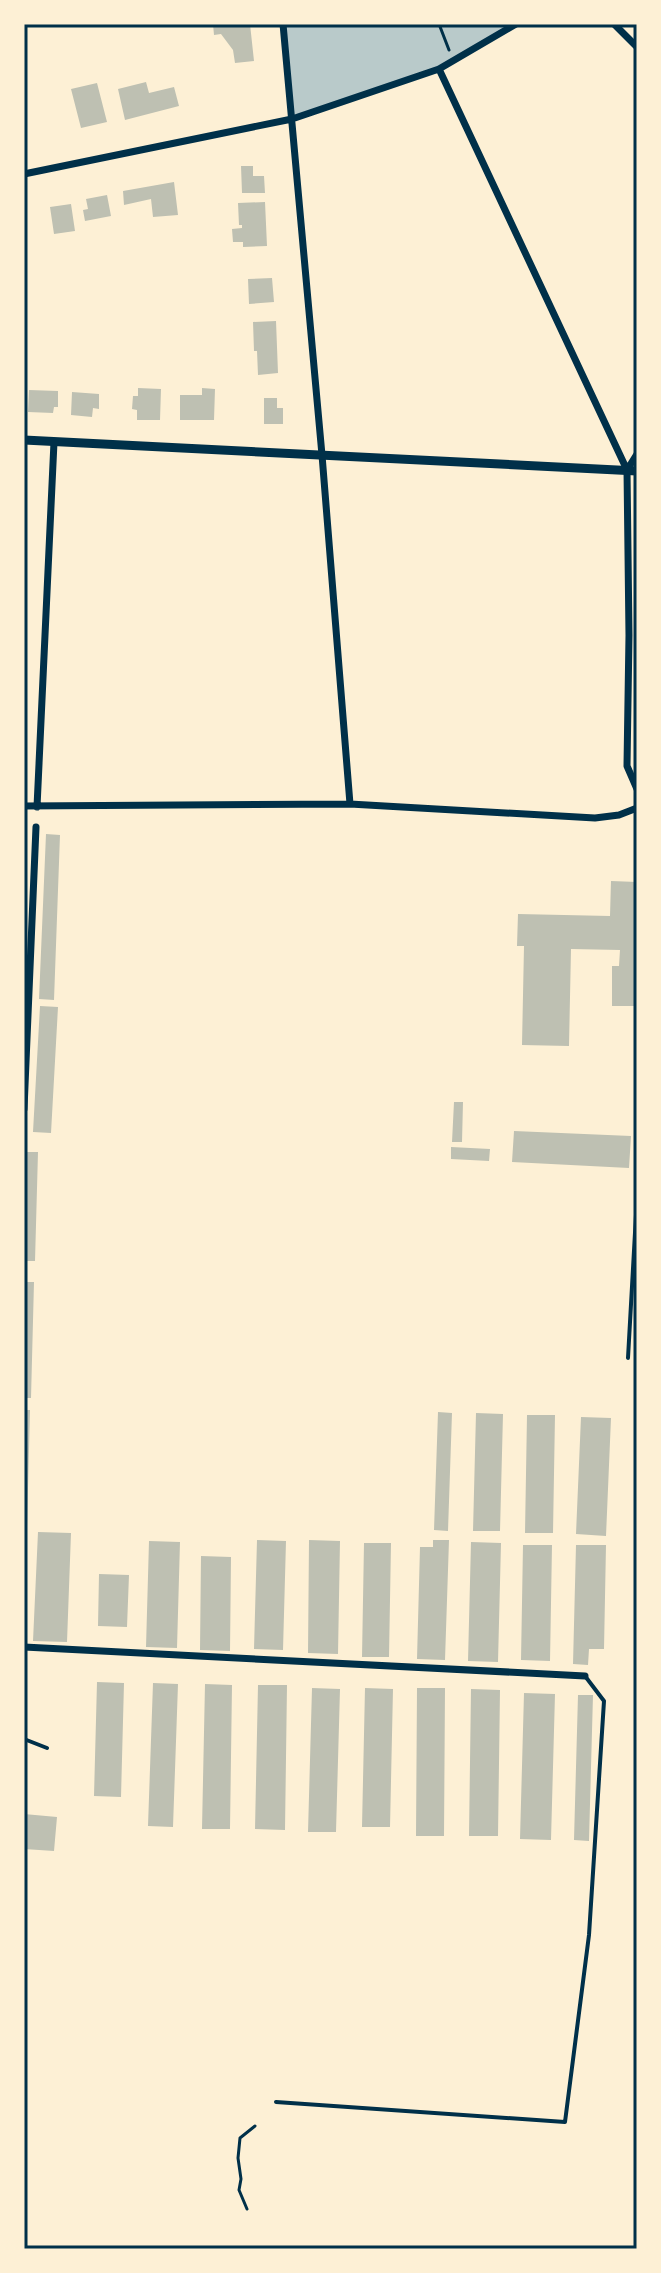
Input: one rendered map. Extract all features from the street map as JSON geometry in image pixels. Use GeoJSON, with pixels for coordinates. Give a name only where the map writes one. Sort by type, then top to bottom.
{"type":"FeatureCollection","features":[{"type":"Feature","properties":{"kind":"street"},"geometry":{"type":"LineString","coordinates":[[283,24],[350,804]]}},
{"type":"Feature","properties":{"kind":"street"},"geometry":{"type":"LineString","coordinates":[[24,174],[292,119],[439,69],[516,24]]}},
{"type":"Feature","properties":{"kind":"street"},"geometry":{"type":"LineString","coordinates":[[614,24],[637,47]]}},
{"type":"Feature","properties":{"kind":"street"},"geometry":{"type":"LineString","coordinates":[[439,69],[632,470]]}},
{"type":"Feature","properties":{"kind":"street"},"geometry":{"type":"LineString","coordinates":[[24,440],[632,470]]}},
{"type":"Feature","properties":{"kind":"street"},"geometry":{"type":"LineString","coordinates":[[37,807],[54,442]]}},
{"type":"Feature","properties":{"kind":"street"},"geometry":{"type":"LineString","coordinates":[[637,454],[632,470],[633,635],[627,766],[637,789]]}},
{"type":"Feature","properties":{"kind":"street"},"geometry":{"type":"LineString","coordinates":[[24,806],[350,804],[595,818],[619,815],[637,808]]}},
{"type":"Feature","properties":{"kind":"street"},"geometry":{"type":"LineString","coordinates":[[24,1109],[36,827]]}},
{"type":"Feature","properties":{"kind":"street"},"geometry":{"type":"LineString","coordinates":[[24,1647],[585,1676]]}},
{"type":"Feature","properties":{"kind":"lane"},"geometry":{"type":"LineString","coordinates":[[628,1358],[637,1197]]}},
{"type":"Feature","properties":{"kind":"lane"},"geometry":{"type":"LineString","coordinates":[[276,2102],[565,2122],[589,1935],[604,1701],[585,1676]]}},
{"type":"Feature","properties":{"kind":"lane"},"geometry":{"type":"LineString","coordinates":[[24,1739],[47,1748]]}},
{"type":"Feature","properties":{"kind":"path"},"geometry":{"type":"LineString","coordinates":[[439,24],[453,61]]}},
{"type":"Feature","properties":{"kind":"path"},"geometry":{"type":"LineString","coordinates":[[247,2209],[239,2190],[238,2158],[240,2138],[255,2126]]}},
{"type":"Feature","properties":{"kind":"shaded area"},"geometry":{"type":"Polygon","coordinates":[[[283,24],[516,24],[453,61],[292,119],[283,24]]]}},
{"type":"Feature","properties":{"kind":"building"},"geometry":{"type":"Polygon","coordinates":[[[213,24],[250,24],[254,61],[235,63],[233,50],[221,34],[214,35],[213,24]]]}},
{"type":"Feature","properties":{"kind":"building"},"geometry":{"type":"Polygon","coordinates":[[[146,82],[149,93],[174,87],[179,106],[125,120],[118,89],[146,82]]]}},
{"type":"Feature","properties":{"kind":"building"},"geometry":{"type":"Polygon","coordinates":[[[97,83],[107,122],[81,128],[71,89],[97,83]]]}},
{"type":"Feature","properties":{"kind":"building"},"geometry":{"type":"Polygon","coordinates":[[[241,166],[253,166],[253,176],[264,176],[265,193],[242,193],[241,166]]]}},
{"type":"Feature","properties":{"kind":"building"},"geometry":{"type":"Polygon","coordinates":[[[174,182],[178,215],[153,217],[151,199],[124,205],[123,191],[174,182]]]}},
{"type":"Feature","properties":{"kind":"building"},"geometry":{"type":"Polygon","coordinates":[[[107,195],[111,216],[85,221],[83,210],[88,209],[86,199],[107,195]]]}},
{"type":"Feature","properties":{"kind":"building"},"geometry":{"type":"Polygon","coordinates":[[[265,202],[267,246],[243,247],[243,242],[233,242],[232,229],[242,228],[239,225],[238,203],[265,202]]]}},
{"type":"Feature","properties":{"kind":"building"},"geometry":{"type":"Polygon","coordinates":[[[71,204],[75,231],[54,234],[50,207],[71,204]]]}},
{"type":"Feature","properties":{"kind":"building"},"geometry":{"type":"Polygon","coordinates":[[[272,278],[274,302],[249,304],[248,279],[272,278]]]}},
{"type":"Feature","properties":{"kind":"building"},"geometry":{"type":"Polygon","coordinates":[[[276,321],[278,373],[258,375],[253,322],[276,321]]]}},
{"type":"Feature","properties":{"kind":"building"},"geometry":{"type":"Polygon","coordinates":[[[138,388],[161,389],[160,420],[137,420],[137,410],[132,409],[133,396],[138,396],[138,388]]]}},
{"type":"Feature","properties":{"kind":"building"},"geometry":{"type":"Polygon","coordinates":[[[202,388],[215,389],[214,420],[180,420],[180,395],[202,395],[202,388]]]}},
{"type":"Feature","properties":{"kind":"building"},"geometry":{"type":"Polygon","coordinates":[[[29,390],[58,391],[58,407],[54,407],[53,413],[28,412],[29,390]]]}},
{"type":"Feature","properties":{"kind":"building"},"geometry":{"type":"Polygon","coordinates":[[[72,392],[99,394],[99,409],[93,408],[92,417],[71,415],[72,392]]]}},
{"type":"Feature","properties":{"kind":"building"},"geometry":{"type":"Polygon","coordinates":[[[264,398],[277,398],[277,408],[283,408],[283,424],[264,424],[264,398]]]}},
{"type":"Feature","properties":{"kind":"building"},"geometry":{"type":"Polygon","coordinates":[[[46,834],[60,835],[54,1000],[39,999],[46,834]]]}},
{"type":"Feature","properties":{"kind":"building"},"geometry":{"type":"Polygon","coordinates":[[[611,881],[637,882],[637,1006],[612,1006],[612,966],[619,966],[620,950],[571,949],[569,1046],[522,1045],[524,946],[517,946],[518,914],[610,916],[611,881]]]}},
{"type":"Feature","properties":{"kind":"building"},"geometry":{"type":"Polygon","coordinates":[[[40,1006],[58,1007],[51,1133],[33,1132],[40,1006]]]}},
{"type":"Feature","properties":{"kind":"building"},"geometry":{"type":"Polygon","coordinates":[[[454,1102],[463,1102],[462,1142],[452,1142],[454,1102]]]}},
{"type":"Feature","properties":{"kind":"building"},"geometry":{"type":"Polygon","coordinates":[[[514,1131],[631,1136],[629,1168],[512,1162],[514,1131]]]}},
{"type":"Feature","properties":{"kind":"building"},"geometry":{"type":"Polygon","coordinates":[[[451,1147],[490,1149],[489,1161],[451,1159],[451,1147]]]}},
{"type":"Feature","properties":{"kind":"building"},"geometry":{"type":"Polygon","coordinates":[[[24,1152],[38,1152],[35,1261],[24,1261],[24,1152]]]}},
{"type":"Feature","properties":{"kind":"building"},"geometry":{"type":"Polygon","coordinates":[[[24,1282],[34,1282],[31,1398],[24,1398],[24,1282]]]}},
{"type":"Feature","properties":{"kind":"building"},"geometry":{"type":"Polygon","coordinates":[[[24,1410],[30,1410],[27,1527],[24,1527],[24,1410]]]}},
{"type":"Feature","properties":{"kind":"building"},"geometry":{"type":"Polygon","coordinates":[[[438,1412],[452,1413],[448,1531],[434,1530],[438,1412]]]}},
{"type":"Feature","properties":{"kind":"building"},"geometry":{"type":"Polygon","coordinates":[[[476,1413],[503,1414],[500,1531],[473,1531],[476,1413]]]}},
{"type":"Feature","properties":{"kind":"building"},"geometry":{"type":"Polygon","coordinates":[[[527,1415],[555,1415],[553,1533],[525,1533],[527,1415]]]}},
{"type":"Feature","properties":{"kind":"building"},"geometry":{"type":"Polygon","coordinates":[[[581,1417],[611,1418],[606,1536],[576,1534],[581,1417]]]}},
{"type":"Feature","properties":{"kind":"building"},"geometry":{"type":"Polygon","coordinates":[[[38,1532],[71,1533],[67,1642],[33,1641],[38,1532]]]}},
{"type":"Feature","properties":{"kind":"building"},"geometry":{"type":"Polygon","coordinates":[[[257,1540],[286,1541],[283,1650],[254,1649],[257,1540]]]}},
{"type":"Feature","properties":{"kind":"building"},"geometry":{"type":"Polygon","coordinates":[[[309,1540],[340,1541],[338,1654],[308,1653],[309,1540]]]}},
{"type":"Feature","properties":{"kind":"building"},"geometry":{"type":"Polygon","coordinates":[[[433,1540],[449,1540],[445,1660],[417,1659],[420,1547],[433,1547],[433,1540]]]}},
{"type":"Feature","properties":{"kind":"building"},"geometry":{"type":"Polygon","coordinates":[[[149,1541],[180,1542],[177,1648],[146,1647],[149,1541]]]}},
{"type":"Feature","properties":{"kind":"building"},"geometry":{"type":"Polygon","coordinates":[[[471,1542],[501,1543],[498,1662],[468,1661],[471,1542]]]}},
{"type":"Feature","properties":{"kind":"building"},"geometry":{"type":"Polygon","coordinates":[[[364,1543],[391,1543],[389,1657],[362,1657],[364,1543]]]}},
{"type":"Feature","properties":{"kind":"building"},"geometry":{"type":"Polygon","coordinates":[[[523,1545],[552,1545],[550,1661],[521,1660],[523,1545]]]}},
{"type":"Feature","properties":{"kind":"building"},"geometry":{"type":"Polygon","coordinates":[[[576,1545],[606,1545],[604,1649],[589,1649],[588,1665],[573,1664],[576,1545]]]}},
{"type":"Feature","properties":{"kind":"building"},"geometry":{"type":"Polygon","coordinates":[[[201,1556],[231,1557],[230,1651],[200,1650],[201,1556]]]}},
{"type":"Feature","properties":{"kind":"building"},"geometry":{"type":"Polygon","coordinates":[[[99,1574],[129,1575],[127,1627],[98,1626],[99,1574]]]}},
{"type":"Feature","properties":{"kind":"building"},"geometry":{"type":"Polygon","coordinates":[[[97,1682],[124,1683],[121,1797],[94,1796],[97,1682]]]}},
{"type":"Feature","properties":{"kind":"building"},"geometry":{"type":"Polygon","coordinates":[[[153,1683],[178,1684],[173,1827],[148,1826],[153,1683]]]}},
{"type":"Feature","properties":{"kind":"building"},"geometry":{"type":"Polygon","coordinates":[[[205,1684],[232,1685],[230,1829],[202,1829],[205,1684]]]}},
{"type":"Feature","properties":{"kind":"building"},"geometry":{"type":"Polygon","coordinates":[[[258,1685],[287,1685],[285,1830],[255,1829],[258,1685]]]}},
{"type":"Feature","properties":{"kind":"building"},"geometry":{"type":"Polygon","coordinates":[[[312,1688],[340,1689],[336,1832],[308,1832],[312,1688]]]}},
{"type":"Feature","properties":{"kind":"building"},"geometry":{"type":"Polygon","coordinates":[[[365,1688],[393,1689],[390,1827],[362,1827],[365,1688]]]}},
{"type":"Feature","properties":{"kind":"building"},"geometry":{"type":"Polygon","coordinates":[[[417,1688],[445,1688],[444,1836],[416,1836],[417,1688]]]}},
{"type":"Feature","properties":{"kind":"building"},"geometry":{"type":"Polygon","coordinates":[[[471,1689],[500,1690],[498,1836],[469,1836],[471,1689]]]}},
{"type":"Feature","properties":{"kind":"building"},"geometry":{"type":"Polygon","coordinates":[[[524,1693],[555,1694],[551,1840],[520,1839],[524,1693]]]}},
{"type":"Feature","properties":{"kind":"building"},"geometry":{"type":"Polygon","coordinates":[[[578,1695],[593,1695],[589,1841],[574,1840],[578,1695]]]}},
{"type":"Feature","properties":{"kind":"building"},"geometry":{"type":"Polygon","coordinates":[[[24,1814],[57,1817],[54,1851],[24,1849],[24,1814]]]}}]}
